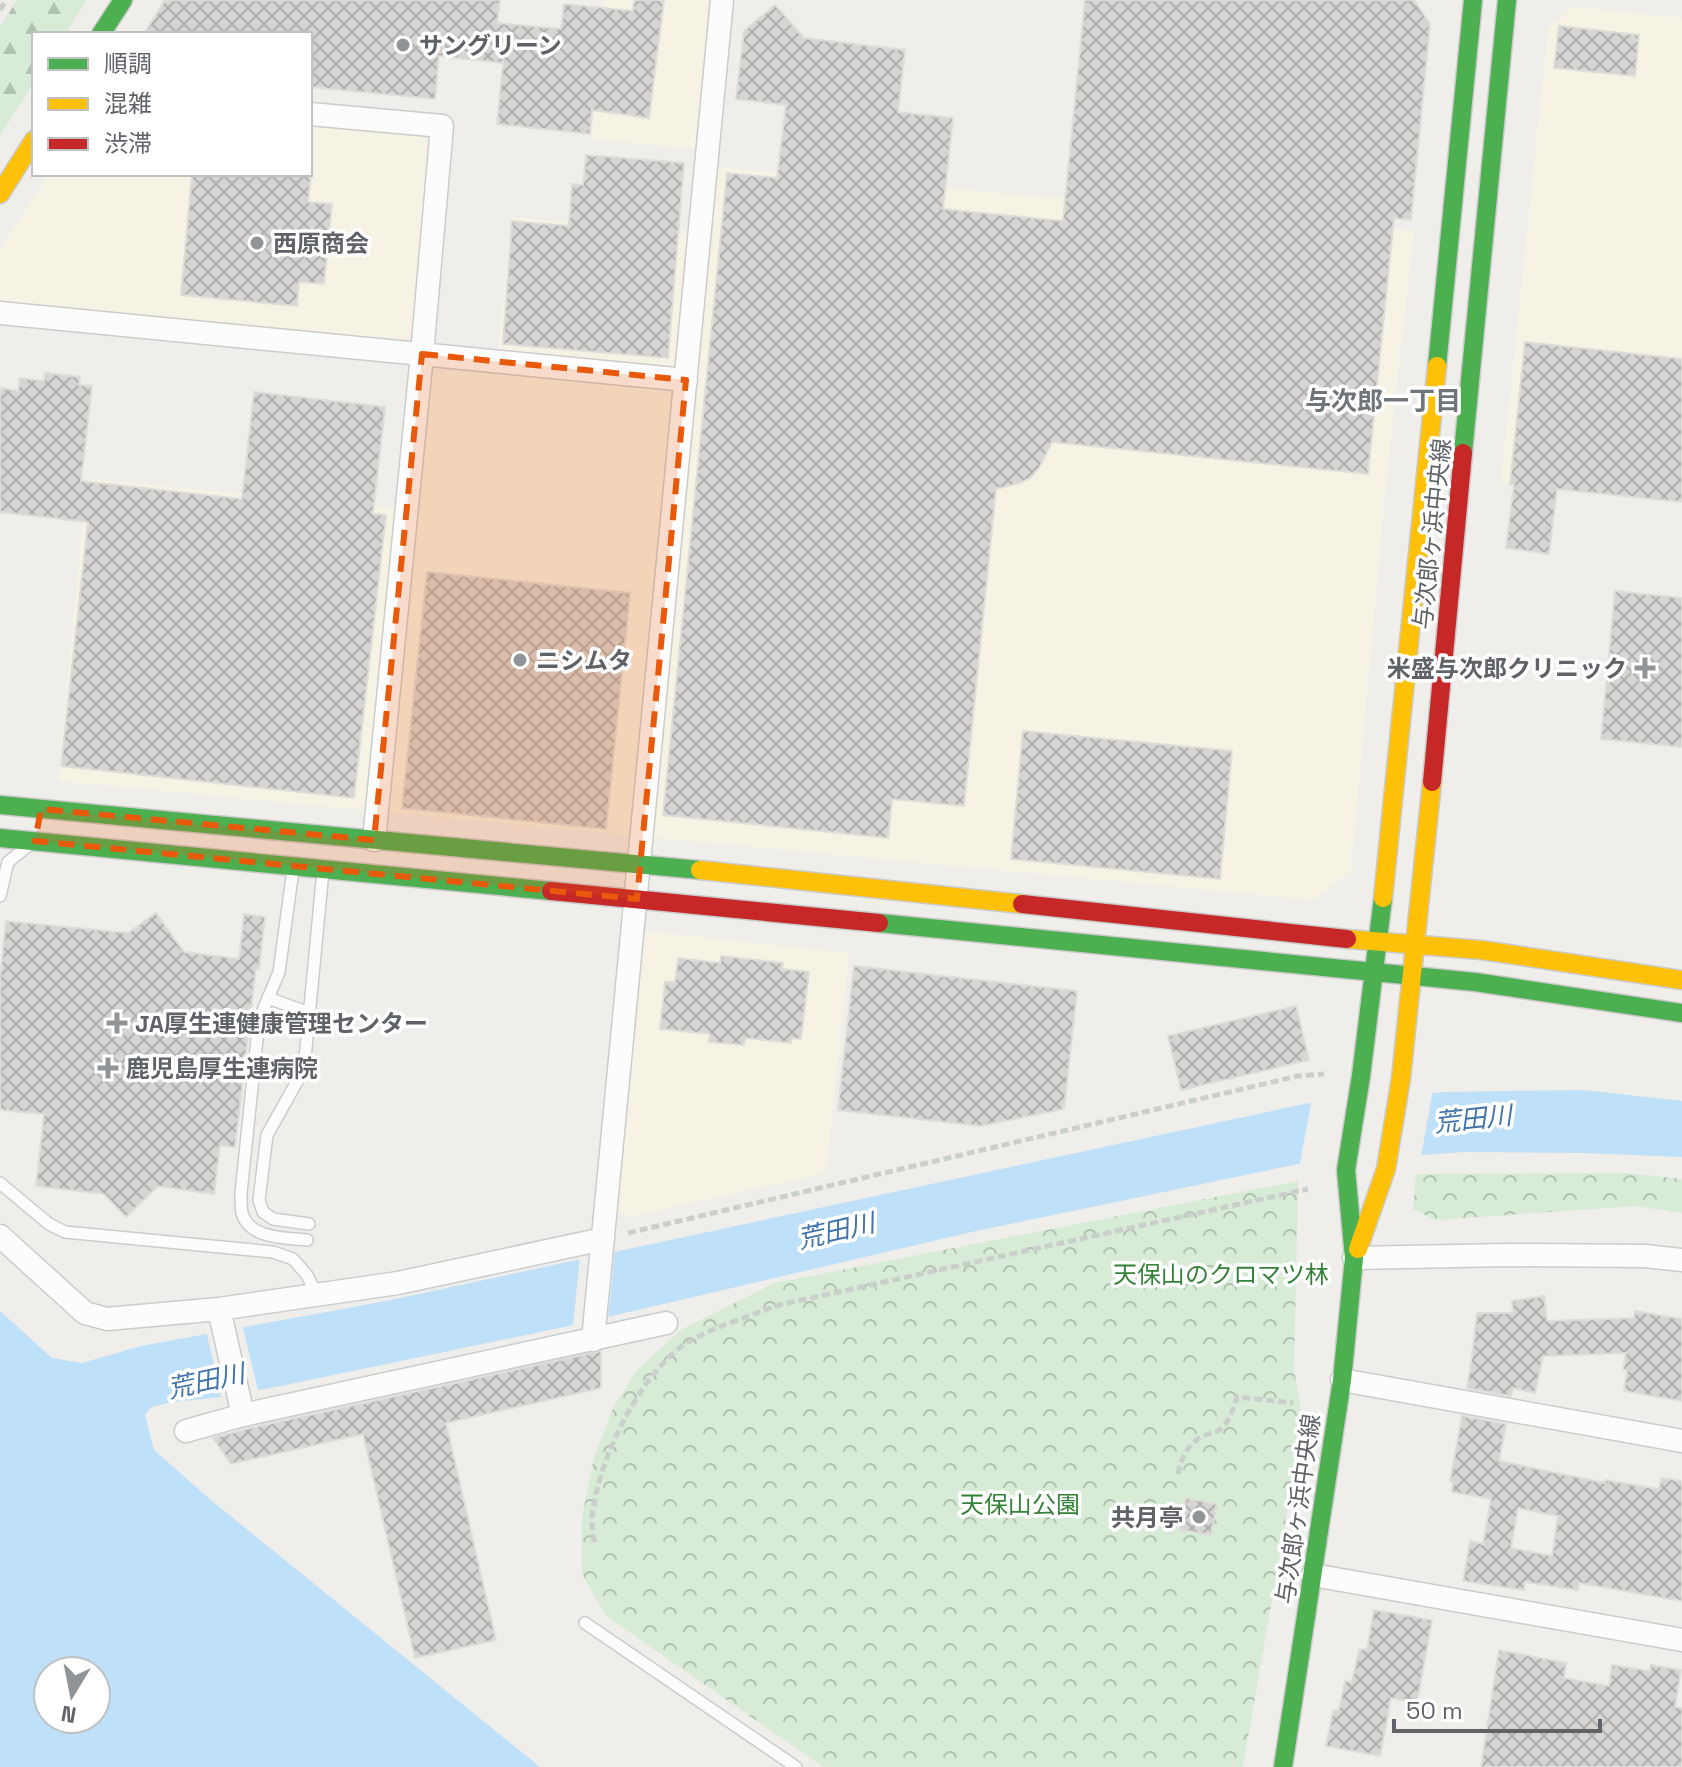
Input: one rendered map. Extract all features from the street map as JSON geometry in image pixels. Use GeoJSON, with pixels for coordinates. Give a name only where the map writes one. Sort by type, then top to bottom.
{"type":"FeatureCollection","features":[{"type":"Feature","properties":{"kind":"street"},"geometry":{"type":"LineString","coordinates":[[102,32],[123,0]]}},
{"type":"Feature","properties":{"kind":"street"},"geometry":{"type":"LineString","coordinates":[[594,1332],[722,0]]}},
{"type":"Feature","properties":{"kind":"street","name":"与次郎ヶ浜中央線"},"geometry":{"type":"LineString","coordinates":[[1283,1767],[1342,1380],[1354,1258],[1346,1170],[1361,1076],[1387,861],[1473,0]]}},
{"type":"Feature","properties":{"kind":"street","name":"与次郎ヶ浜中央線"},"geometry":{"type":"LineString","coordinates":[[1354,1258],[1386,1169],[1401,1078],[1507,0]]}},
{"type":"Feature","properties":{"kind":"street"},"geometry":{"type":"LineString","coordinates":[[312,114],[442,126],[370,875]]}},
{"type":"Feature","properties":{"kind":"street"},"geometry":{"type":"LineString","coordinates":[[0,194],[32,143]]}},
{"type":"Feature","properties":{"kind":"street"},"geometry":{"type":"LineString","coordinates":[[1457,162],[1491,164]]}},
{"type":"Feature","properties":{"kind":"street"},"geometry":{"type":"LineString","coordinates":[[0,313],[686,380]]}},
{"type":"Feature","properties":{"kind":"street"},"geometry":{"type":"LineString","coordinates":[[1439,342],[1474,344]]}},
{"type":"Feature","properties":{"kind":"street"},"geometry":{"type":"LineString","coordinates":[[0,805],[640,863],[1377,942],[1481,950],[1682,980]]}},
{"type":"Feature","properties":{"kind":"street"},"geometry":{"type":"LineString","coordinates":[[35,841],[41,809]]}},
{"type":"Feature","properties":{"kind":"street"},"geometry":{"type":"LineString","coordinates":[[0,838],[1412,975],[1682,1013]]}},
{"type":"Feature","properties":{"kind":"street"},"geometry":{"type":"LineString","coordinates":[[968,933],[972,898]]}},
{"type":"Feature","properties":{"kind":"street"},"geometry":{"type":"LineString","coordinates":[[0,1236],[85,1313],[107,1319],[220,1315],[602,1245]]}},
{"type":"Feature","properties":{"kind":"street"},"geometry":{"type":"LineString","coordinates":[[1354,1258],[1599,1255],[1682,1260]]}},
{"type":"Feature","properties":{"kind":"street"},"geometry":{"type":"LineString","coordinates":[[220,1315],[242,1410]]}},
{"type":"Feature","properties":{"kind":"street"},"geometry":{"type":"LineString","coordinates":[[186,1431],[242,1410],[594,1332],[666,1323]]}},
{"type":"Feature","properties":{"kind":"street"},"geometry":{"type":"LineString","coordinates":[[1342,1380],[1682,1441]]}},
{"type":"Feature","properties":{"kind":"street"},"geometry":{"type":"LineString","coordinates":[[1313,1575],[1682,1640]]}},
{"type":"Feature","properties":{"kind":"lane"},"geometry":{"type":"LineString","coordinates":[[0,896],[8,862],[35,841]]}},
{"type":"Feature","properties":{"kind":"lane"},"geometry":{"type":"LineString","coordinates":[[293,867],[279,972],[259,1020],[241,1193],[243,1216],[255,1229],[270,1236],[307,1240]]}},
{"type":"Feature","properties":{"kind":"lane"},"geometry":{"type":"LineString","coordinates":[[309,1224],[273,1219],[263,1212],[259,1200],[267,1135],[304,1069],[323,870]]}},
{"type":"Feature","properties":{"kind":"lane"},"geometry":{"type":"LineString","coordinates":[[268,998],[309,1013]]}},
{"type":"Feature","properties":{"kind":"lane"},"geometry":{"type":"LineString","coordinates":[[0,1183],[49,1224],[65,1232],[273,1252],[293,1259],[307,1275],[317,1295]]}},
{"type":"Feature","properties":{"kind":"lane"},"geometry":{"type":"LineString","coordinates":[[585,1623],[796,1767]]}},
{"type":"Feature","properties":{"kind":"path"},"geometry":{"type":"LineString","coordinates":[[0,10],[6,0]]}},
{"type":"Feature","properties":{"kind":"path"},"geometry":{"type":"LineString","coordinates":[[602,1245],[1298,1076],[1324,1074]]}},
{"type":"Feature","properties":{"kind":"path"},"geometry":{"type":"LineString","coordinates":[[594,1542],[592,1518],[602,1475],[613,1441],[626,1415],[653,1376],[678,1349],[706,1334],[779,1305],[1308,1189]]}},
{"type":"Feature","properties":{"kind":"path"},"geometry":{"type":"LineString","coordinates":[[1178,1474],[1186,1451],[1201,1437],[1219,1430],[1231,1415],[1237,1397],[1293,1403]]}},
{"type":"Feature","properties":{"kind":"highlighted area"},"geometry":{"type":"Polygon","coordinates":[[[422,354],[686,380],[637,899],[35,841],[41,809],[374,840],[422,354]]]}},
{"type":"Feature","properties":{"kind":"shaded area"},"geometry":{"type":"Polygon","coordinates":[[[605,0],[709,0],[695,149],[592,139],[605,0]]]}},
{"type":"Feature","properties":{"kind":"shaded area"},"geometry":{"type":"Polygon","coordinates":[[[1573,7],[1682,18],[1682,502],[1501,483],[1548,29],[1573,7]]]}},
{"type":"Feature","properties":{"kind":"shaded area"},"geometry":{"type":"Polygon","coordinates":[[[312,124],[421,134],[429,144],[412,334],[401,342],[0,304],[0,250],[48,176],[312,176],[312,124]]]}},
{"type":"Feature","properties":{"kind":"shaded area"},"geometry":{"type":"Polygon","coordinates":[[[716,167],[1414,231],[1387,475],[1351,871],[1313,900],[58,781],[87,479],[419,510],[432,378],[443,370],[496,375],[511,217],[709,236],[716,167]]]}},
{"type":"Feature","properties":{"kind":"shaded area"},"geometry":{"type":"Polygon","coordinates":[[[645,931],[849,953],[826,1173],[628,1217],[617,1208],[645,931]]]}},
{"type":"Feature","properties":{"kind":"green space"},"geometry":{"type":"Polygon","coordinates":[[[17,0],[87,0],[66,32],[32,32],[32,86],[0,136],[0,27],[17,0]]]}},
{"type":"Feature","properties":{"kind":"green space"},"geometry":{"type":"Polygon","coordinates":[[[1627,1173],[1682,1179],[1682,1213],[1635,1206],[1435,1220],[1413,1209],[1416,1174],[1627,1173]]]}},
{"type":"Feature","properties":{"kind":"green space","name":"天保山公園"},"geometry":{"type":"Polygon","coordinates":[[[1298,1181],[1294,1370],[1303,1420],[1243,1767],[823,1767],[606,1616],[582,1574],[582,1517],[594,1457],[614,1406],[637,1370],[682,1329],[775,1283],[1298,1181]]]}},
{"type":"Feature","properties":{"kind":"water","name":"荒田川"},"geometry":{"type":"Polygon","coordinates":[[[1583,1090],[1682,1101],[1682,1157],[1464,1152],[1298,1164],[976,1231],[569,1326],[281,1386],[151,1407],[145,1415],[154,1450],[212,1501],[540,1767],[0,1767],[0,1311],[52,1358],[82,1363],[141,1346],[386,1301],[1309,1103],[1444,1092],[1583,1090]]]}},
{"type":"Feature","properties":{"kind":"pier"},"geometry":{"type":"Polygon","coordinates":[[[1433,1089],[1421,1157],[1299,1168],[1312,1098],[1433,1089]]]}},
{"type":"Feature","properties":{"kind":"pier"},"geometry":{"type":"Polygon","coordinates":[[[615,1248],[608,1321],[573,1326],[580,1256],[615,1248]]]}},
{"type":"Feature","properties":{"kind":"pier"},"geometry":{"type":"Polygon","coordinates":[[[242,1324],[259,1394],[222,1401],[206,1330],[242,1324]]]}},
{"type":"Feature","properties":{"kind":"building"},"geometry":{"type":"Polygon","coordinates":[[[165,0],[500,0],[497,23],[561,29],[564,4],[633,11],[634,0],[664,0],[649,118],[592,110],[590,134],[497,124],[503,63],[439,56],[435,99],[312,87],[312,32],[145,32],[165,0]]]}},
{"type":"Feature","properties":{"kind":"building"},"geometry":{"type":"Polygon","coordinates":[[[1085,0],[1414,0],[1430,24],[1411,220],[1394,218],[1368,474],[1052,442],[1039,468],[1030,478],[996,489],[964,806],[892,799],[888,838],[663,815],[727,173],[777,178],[786,105],[736,99],[744,31],[775,5],[804,38],[905,50],[898,112],[953,118],[943,209],[1063,221],[1085,0]]]}},
{"type":"Feature","properties":{"kind":"building"},"geometry":{"type":"Polygon","coordinates":[[[1559,26],[1639,35],[1635,76],[1554,68],[1559,26]]]}},
{"type":"Feature","properties":{"kind":"building"},"geometry":{"type":"Polygon","coordinates":[[[586,155],[684,163],[668,358],[503,344],[512,221],[569,226],[572,184],[583,185],[586,155]]]}},
{"type":"Feature","properties":{"kind":"building","name":"西原商会"},"geometry":{"type":"Polygon","coordinates":[[[192,176],[311,176],[308,202],[332,204],[324,284],[299,282],[297,306],[181,295],[192,176]]]}},
{"type":"Feature","properties":{"kind":"building"},"geometry":{"type":"Polygon","coordinates":[[[1525,342],[1682,359],[1682,502],[1557,489],[1549,554],[1506,548],[1525,342]]]}},
{"type":"Feature","properties":{"kind":"building"},"geometry":{"type":"Polygon","coordinates":[[[45,373],[80,377],[79,385],[92,386],[81,481],[242,499],[254,392],[385,407],[373,514],[386,515],[354,798],[61,766],[88,522],[0,512],[0,388],[18,391],[20,378],[44,381],[45,373]]]}},
{"type":"Feature","properties":{"kind":"building","name":"ニシムタ"},"geometry":{"type":"Polygon","coordinates":[[[427,572],[630,593],[606,829],[402,808],[427,572]]]}},
{"type":"Feature","properties":{"kind":"building","name":"米盛与次郎クリニック"},"geometry":{"type":"Polygon","coordinates":[[[1615,591],[1682,598],[1682,747],[1601,739],[1615,591]]]}},
{"type":"Feature","properties":{"kind":"building"},"geometry":{"type":"Polygon","coordinates":[[[1023,731],[1232,751],[1220,879],[1011,859],[1023,731]]]}},
{"type":"Feature","properties":{"kind":"building","name":"鹿児島厚生連病院"},"geometry":{"type":"Polygon","coordinates":[[[156,913],[184,952],[239,959],[244,914],[265,917],[235,1147],[220,1145],[214,1194],[158,1186],[126,1217],[104,1194],[36,1186],[44,1114],[0,1110],[0,979],[6,921],[128,933],[156,913]]]}},
{"type":"Feature","properties":{"kind":"building"},"geometry":{"type":"Polygon","coordinates":[[[721,956],[783,963],[782,969],[809,972],[801,1039],[792,1038],[791,1043],[745,1038],[744,1045],[709,1042],[710,1034],[660,1029],[665,982],[675,982],[678,958],[720,963],[721,956]]]}},
{"type":"Feature","properties":{"kind":"building"},"geometry":{"type":"Polygon","coordinates":[[[854,966],[1077,991],[1064,1109],[980,1126],[838,1110],[854,966]]]}},
{"type":"Feature","properties":{"kind":"building"},"geometry":{"type":"Polygon","coordinates":[[[1296,1006],[1309,1060],[1181,1090],[1168,1036],[1296,1006]]]}},
{"type":"Feature","properties":{"kind":"building"},"geometry":{"type":"Polygon","coordinates":[[[1544,1296],[1547,1321],[1634,1318],[1635,1311],[1682,1319],[1682,1401],[1624,1391],[1626,1353],[1543,1356],[1535,1393],[1513,1388],[1511,1396],[1467,1388],[1477,1313],[1513,1313],[1512,1301],[1544,1296]]]}},
{"type":"Feature","properties":{"kind":"building"},"geometry":{"type":"Polygon","coordinates":[[[601,1351],[601,1388],[446,1423],[496,1640],[415,1658],[363,1434],[231,1464],[213,1438],[246,1429],[601,1351]]]}},
{"type":"Feature","properties":{"kind":"building"},"geometry":{"type":"Polygon","coordinates":[[[1462,1416],[1506,1424],[1499,1461],[1605,1483],[1605,1480],[1659,1489],[1661,1478],[1682,1481],[1682,1601],[1579,1583],[1578,1590],[1525,1582],[1524,1590],[1463,1581],[1470,1541],[1483,1544],[1491,1499],[1452,1492],[1453,1482],[1450,1481],[1462,1416]],[[1518,1508],[1511,1548],[1552,1556],[1558,1516],[1518,1508]]]}},
{"type":"Feature","properties":{"kind":"building","name":"共月亭"},"geometry":{"type":"Polygon","coordinates":[[[1186,1498],[1217,1504],[1211,1535],[1180,1530],[1186,1498]]]}},
{"type":"Feature","properties":{"kind":"building"},"geometry":{"type":"Polygon","coordinates":[[[1374,1610],[1432,1620],[1417,1703],[1391,1698],[1380,1756],[1326,1746],[1333,1711],[1339,1710],[1345,1681],[1352,1682],[1359,1650],[1367,1649],[1374,1610]]]}},
{"type":"Feature","properties":{"kind":"building"},"geometry":{"type":"Polygon","coordinates":[[[1499,1650],[1566,1663],[1564,1678],[1609,1686],[1612,1665],[1650,1671],[1651,1665],[1681,1670],[1675,1707],[1682,1708],[1682,1767],[1481,1767],[1499,1650]]]}},
{"type":"Feature","properties":{"kind":"traffic: fast"},"geometry":{"type":"LineString","coordinates":[[102,32],[123,0]]}},
{"type":"Feature","properties":{"kind":"traffic: fast"},"geometry":{"type":"LineString","coordinates":[[1437,366],[1473,0]]}},
{"type":"Feature","properties":{"kind":"traffic: fast"},"geometry":{"type":"LineString","coordinates":[[1463,453],[1507,0]]}},
{"type":"Feature","properties":{"kind":"traffic: fast"},"geometry":{"type":"LineString","coordinates":[[0,805],[700,870]]}},
{"type":"Feature","properties":{"kind":"traffic: fast"},"geometry":{"type":"LineString","coordinates":[[0,838],[551,891]]}},
{"type":"Feature","properties":{"kind":"traffic: fast"},"geometry":{"type":"LineString","coordinates":[[1283,1767],[1342,1380],[1354,1258],[1346,1170],[1383,898]]}},
{"type":"Feature","properties":{"kind":"traffic: fast"},"geometry":{"type":"LineString","coordinates":[[879,923],[1475,982],[1682,1013]]}},
{"type":"Feature","properties":{"kind":"traffic: slow"},"geometry":{"type":"LineString","coordinates":[[0,194],[32,143]]}},
{"type":"Feature","properties":{"kind":"traffic: slow"},"geometry":{"type":"LineString","coordinates":[[1383,898],[1437,366]]}},
{"type":"Feature","properties":{"kind":"traffic: slow"},"geometry":{"type":"LineString","coordinates":[[1358,1249],[1386,1169],[1401,1078],[1432,782]]}},
{"type":"Feature","properties":{"kind":"traffic: slow"},"geometry":{"type":"LineString","coordinates":[[700,870],[1022,904]]}},
{"type":"Feature","properties":{"kind":"traffic: slow"},"geometry":{"type":"LineString","coordinates":[[1347,939],[1481,950],[1682,980]]}},
{"type":"Feature","properties":{"kind":"traffic: jam"},"geometry":{"type":"LineString","coordinates":[[1432,782],[1463,453]]}},
{"type":"Feature","properties":{"kind":"traffic: jam"},"geometry":{"type":"LineString","coordinates":[[551,891],[879,923]]}},
{"type":"Feature","properties":{"kind":"traffic: jam"},"geometry":{"type":"LineString","coordinates":[[1022,904],[1347,939]]}},
{"type":"Feature","properties":{"kind":"place","name":"サングリーン"},"geometry":{"type":"Point","coordinates":[403,45]}},
{"type":"Feature","properties":{"kind":"place","name":"西原商会"},"geometry":{"type":"Point","coordinates":[257,243]}},
{"type":"Feature","properties":{"kind":"place","name":"ニシムタ"},"geometry":{"type":"Point","coordinates":[520,660]}},
{"type":"Feature","properties":{"kind":"place","name":"米盛与次郎クリニック"},"geometry":{"type":"Point","coordinates":[1645,668]}},
{"type":"Feature","properties":{"kind":"place","name":"JA厚生連健康管理センター"},"geometry":{"type":"Point","coordinates":[117,1023]}},
{"type":"Feature","properties":{"kind":"place","name":"鹿児島厚生連病院"},"geometry":{"type":"Point","coordinates":[108,1068]}},
{"type":"Feature","properties":{"kind":"place","name":"共月亭"},"geometry":{"type":"Point","coordinates":[1199,1517]}},
{"type":"Feature","properties":{"kind":"district","name":"与次郎一丁目"},"geometry":{"type":"Point","coordinates":[1383,401]}},
{"type":"Feature","properties":{"kind":"park label","name":"天保山のクロマツ林"},"geometry":{"type":"Point","coordinates":[1221,1274]}}]}
